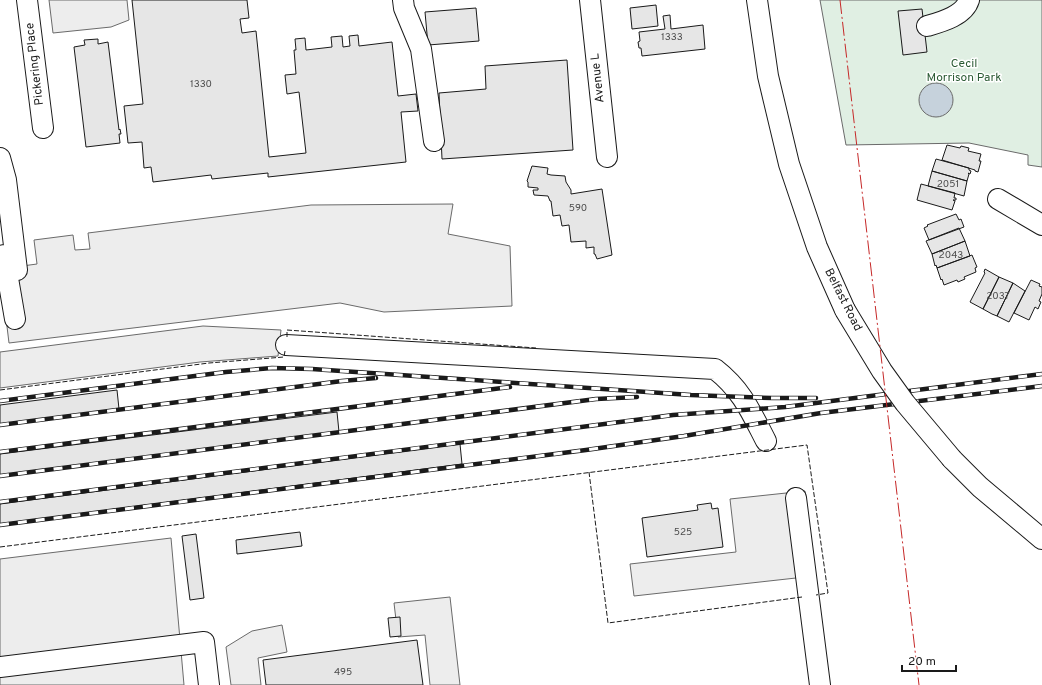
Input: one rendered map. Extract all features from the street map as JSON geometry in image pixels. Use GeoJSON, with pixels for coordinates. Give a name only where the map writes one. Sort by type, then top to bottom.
{"type":"FeatureCollection","features":[{"type":"Feature","properties":{"kind":"street","name":"Pickering Place"},"geometry":{"type":"LineString","coordinates":[[27,0],[43,128]]}},
{"type":"Feature","properties":{"kind":"street","name":"Avenue L"},"geometry":{"type":"LineString","coordinates":[[590,0],[607,157]]}},
{"type":"Feature","properties":{"kind":"street","name":"Belfast Road"},"geometry":{"type":"LineString","coordinates":[[757,0],[768,76],[789,164],[817,247],[845,310],[896,391],[952,459],[980,487],[1042,539]]}},
{"type":"Feature","properties":{"kind":"street"},"geometry":{"type":"LineString","coordinates":[[927,26],[954,16],[966,6],[969,0]]}},
{"type":"Feature","properties":{"kind":"street"},"geometry":{"type":"LineString","coordinates":[[404,4],[421,49],[434,141]]}},
{"type":"Feature","properties":{"kind":"street"},"geometry":{"type":"LineString","coordinates":[[0,158],[6,180],[15,319]]}},
{"type":"Feature","properties":{"kind":"street"},"geometry":{"type":"LineString","coordinates":[[998,200],[1042,225]]}},
{"type":"Feature","properties":{"kind":"street"},"geometry":{"type":"LineString","coordinates":[[0,235],[12,270]]}},
{"type":"Feature","properties":{"kind":"street"},"geometry":{"type":"LineString","coordinates":[[286,345],[715,370],[726,378],[743,398],[766,441]]}},
{"type":"Feature","properties":{"kind":"street"},"geometry":{"type":"LineString","coordinates":[[796,498],[820,685]]}},
{"type":"Feature","properties":{"kind":"street"},"geometry":{"type":"LineString","coordinates":[[0,667],[204,642],[209,685]]}},
{"type":"Feature","properties":{"kind":"green space","name":"Cecil Morrison Park"},"geometry":{"type":"Polygon","coordinates":[[[820,0],[1042,0],[1042,167],[1028,165],[1028,155],[969,143],[846,145],[820,0]]]}},
{"type":"Feature","properties":{"kind":"shaded area"},"geometry":{"type":"Polygon","coordinates":[[[49,0],[127,0],[129,20],[111,27],[53,33],[49,0]]]}},
{"type":"Feature","properties":{"kind":"shaded area"},"geometry":{"type":"Polygon","coordinates":[[[936,83],[948,88],[953,100],[948,112],[936,117],[924,112],[919,100],[924,88],[936,83]]]}},
{"type":"Feature","properties":{"kind":"shaded area"},"geometry":{"type":"Polygon","coordinates":[[[453,204],[448,234],[510,246],[512,306],[384,312],[340,303],[9,343],[0,269],[37,264],[34,240],[73,235],[75,250],[90,249],[88,233],[311,205],[453,204]]]}},
{"type":"Feature","properties":{"kind":"shaded area"},"geometry":{"type":"Polygon","coordinates":[[[203,326],[281,330],[278,356],[200,362],[0,388],[0,352],[203,326]]]}},
{"type":"Feature","properties":{"kind":"shaded area"},"geometry":{"type":"Polygon","coordinates":[[[805,491],[814,576],[634,596],[630,564],[736,552],[730,499],[805,491]]]}},
{"type":"Feature","properties":{"kind":"shaded area"},"geometry":{"type":"Polygon","coordinates":[[[171,538],[184,685],[0,685],[0,559],[171,538]]]}},
{"type":"Feature","properties":{"kind":"shaded area"},"geometry":{"type":"Polygon","coordinates":[[[450,597],[460,685],[430,685],[425,635],[398,637],[394,603],[450,597]]]}},
{"type":"Feature","properties":{"kind":"shaded area"},"geometry":{"type":"Polygon","coordinates":[[[282,625],[287,652],[258,658],[261,685],[231,685],[226,647],[252,631],[282,625]]]}},
{"type":"Feature","properties":{"kind":"building"},"geometry":{"type":"Polygon","coordinates":[[[132,0],[247,0],[249,18],[240,19],[242,33],[256,31],[269,157],[306,153],[299,92],[287,94],[285,75],[296,74],[294,50],[296,50],[295,39],[305,38],[306,50],[332,47],[331,37],[342,36],[343,47],[350,46],[349,36],[358,35],[359,46],[392,42],[398,96],[416,94],[418,111],[401,112],[406,162],[268,177],[268,173],[212,179],[211,175],[153,182],[151,167],[144,168],[142,142],[128,143],[124,106],[143,104],[132,0]]]}},
{"type":"Feature","properties":{"kind":"building"},"geometry":{"type":"Polygon","coordinates":[[[656,5],[658,26],[632,29],[630,8],[656,5]]]}},
{"type":"Feature","properties":{"kind":"building"},"geometry":{"type":"Polygon","coordinates":[[[476,8],[479,41],[428,45],[425,12],[476,8]]]}},
{"type":"Feature","properties":{"kind":"building"},"geometry":{"type":"Polygon","coordinates":[[[922,9],[927,52],[903,55],[898,11],[922,9]]]}},
{"type":"Feature","properties":{"kind":"building"},"geometry":{"type":"Polygon","coordinates":[[[670,15],[671,29],[703,25],[705,49],[642,56],[641,48],[639,48],[638,42],[640,41],[639,32],[665,29],[663,16],[670,15]]]}},
{"type":"Feature","properties":{"kind":"building"},"geometry":{"type":"Polygon","coordinates":[[[98,39],[98,44],[108,42],[119,130],[120,129],[121,134],[119,134],[120,143],[86,147],[74,47],[85,45],[84,40],[98,39]]]}},
{"type":"Feature","properties":{"kind":"building"},"geometry":{"type":"Polygon","coordinates":[[[567,60],[573,150],[442,159],[439,93],[486,89],[485,66],[567,60]]]}},
{"type":"Feature","properties":{"kind":"building"},"geometry":{"type":"Polygon","coordinates":[[[947,145],[960,148],[961,146],[969,148],[968,151],[981,154],[978,172],[942,160],[947,145]]]}},
{"type":"Feature","properties":{"kind":"building"},"geometry":{"type":"Polygon","coordinates":[[[936,159],[969,168],[971,171],[970,174],[968,173],[967,181],[932,171],[936,159]]]}},
{"type":"Feature","properties":{"kind":"building"},"geometry":{"type":"Polygon","coordinates":[[[532,166],[548,168],[547,174],[565,176],[566,182],[571,190],[571,194],[602,189],[612,255],[597,259],[594,254],[594,247],[586,248],[586,241],[571,242],[569,225],[562,226],[560,215],[553,216],[551,201],[548,196],[534,195],[533,190],[538,190],[538,188],[528,187],[527,181],[532,166]]]}},
{"type":"Feature","properties":{"kind":"building"},"geometry":{"type":"Polygon","coordinates":[[[932,171],[967,181],[964,196],[928,186],[932,171]]]}},
{"type":"Feature","properties":{"kind":"building"},"geometry":{"type":"Polygon","coordinates":[[[921,184],[955,193],[954,198],[956,198],[956,200],[953,200],[955,201],[952,210],[917,200],[921,184]]]}},
{"type":"Feature","properties":{"kind":"building"},"geometry":{"type":"Polygon","coordinates":[[[956,214],[959,220],[961,219],[964,227],[929,240],[924,228],[928,226],[927,225],[956,214]]]}},
{"type":"Feature","properties":{"kind":"building"},"geometry":{"type":"Polygon","coordinates":[[[959,228],[965,241],[932,254],[926,241],[959,228]]]}},
{"type":"Feature","properties":{"kind":"building"},"geometry":{"type":"Polygon","coordinates":[[[965,241],[970,256],[937,268],[936,265],[935,266],[932,254],[965,241]]]}},
{"type":"Feature","properties":{"kind":"building"},"geometry":{"type":"Polygon","coordinates":[[[972,255],[977,267],[975,268],[976,272],[964,277],[965,279],[958,282],[957,280],[944,285],[937,268],[972,255]]]}},
{"type":"Feature","properties":{"kind":"building"},"geometry":{"type":"Polygon","coordinates":[[[985,269],[999,277],[983,309],[970,302],[985,273],[985,269]]]}},
{"type":"Feature","properties":{"kind":"building"},"geometry":{"type":"Polygon","coordinates":[[[999,277],[1013,283],[997,316],[983,309],[999,277]]]}},
{"type":"Feature","properties":{"kind":"building"},"geometry":{"type":"Polygon","coordinates":[[[1031,280],[1040,284],[1039,286],[1042,287],[1042,294],[1038,309],[1035,307],[1029,320],[1014,313],[1031,280]]]}},
{"type":"Feature","properties":{"kind":"building"},"geometry":{"type":"Polygon","coordinates":[[[1013,283],[1025,291],[1009,322],[997,316],[1013,283]]]}},
{"type":"Feature","properties":{"kind":"building"},"geometry":{"type":"Polygon","coordinates":[[[117,390],[119,409],[0,425],[0,405],[117,390]]]}},
{"type":"Feature","properties":{"kind":"building"},"geometry":{"type":"Polygon","coordinates":[[[337,412],[339,432],[0,475],[0,454],[337,412]]]}},
{"type":"Feature","properties":{"kind":"building"},"geometry":{"type":"Polygon","coordinates":[[[460,444],[462,464],[0,524],[0,504],[460,444]]]}},
{"type":"Feature","properties":{"kind":"building"},"geometry":{"type":"Polygon","coordinates":[[[711,503],[712,509],[718,508],[723,547],[647,557],[642,518],[698,510],[697,505],[711,503]]]}},
{"type":"Feature","properties":{"kind":"building"},"geometry":{"type":"Polygon","coordinates":[[[300,532],[302,546],[237,554],[236,540],[300,532]]]}},
{"type":"Feature","properties":{"kind":"building"},"geometry":{"type":"Polygon","coordinates":[[[196,534],[204,598],[190,600],[182,536],[196,534]]]}},
{"type":"Feature","properties":{"kind":"building"},"geometry":{"type":"Polygon","coordinates":[[[400,617],[401,636],[390,637],[388,618],[400,617]]]}},
{"type":"Feature","properties":{"kind":"building"},"geometry":{"type":"Polygon","coordinates":[[[417,640],[423,685],[266,685],[263,660],[417,640]]]}},
{"type":"Feature","properties":{"kind":"railway"},"geometry":{"type":"LineString","coordinates":[[0,401],[226,372],[272,368],[312,369],[691,395],[816,398]]}},
{"type":"Feature","properties":{"kind":"railway"},"geometry":{"type":"LineString","coordinates":[[0,502],[673,415],[785,407],[1042,374]]}},
{"type":"Feature","properties":{"kind":"railway"},"geometry":{"type":"LineString","coordinates":[[0,425],[342,381],[376,378]]}},
{"type":"Feature","properties":{"kind":"railway"},"geometry":{"type":"LineString","coordinates":[[0,525],[586,450],[684,436],[821,413],[1042,386]]}},
{"type":"Feature","properties":{"kind":"railway"},"geometry":{"type":"LineString","coordinates":[[0,452],[510,387]]}},
{"type":"Feature","properties":{"kind":"railway"},"geometry":{"type":"LineString","coordinates":[[0,476],[596,399],[637,397]]}},
{"type":"Feature","properties":{"kind":"fence"},"geometry":{"type":"LineString","coordinates":[[287,337],[287,330],[536,348]]}},
{"type":"Feature","properties":{"kind":"fence"},"geometry":{"type":"LineString","coordinates":[[0,390],[209,363],[284,357],[285,351]]}},
{"type":"Feature","properties":{"kind":"fence"},"geometry":{"type":"LineString","coordinates":[[0,547],[807,445],[828,593],[816,595]]}},
{"type":"Feature","properties":{"kind":"fence"},"geometry":{"type":"LineString","coordinates":[[589,472],[608,623],[802,597]]}},
{"type":"Feature","properties":{"kind":"power"},"geometry":{"type":"LineString","coordinates":[[840,0],[919,685]]}}]}
